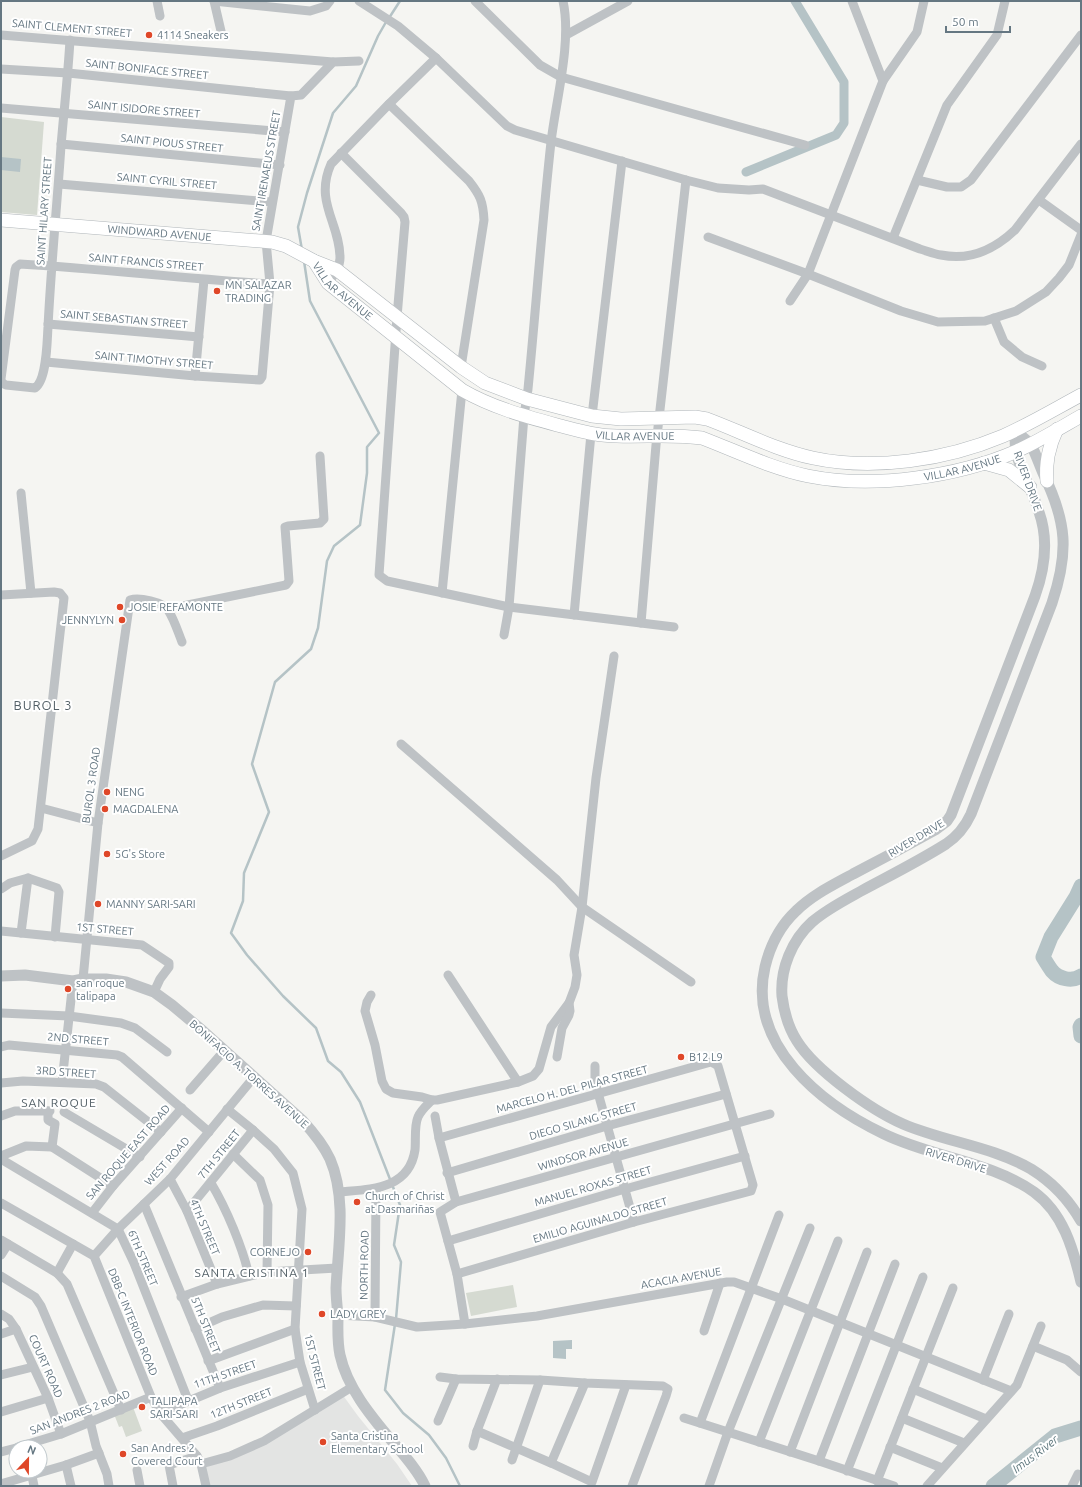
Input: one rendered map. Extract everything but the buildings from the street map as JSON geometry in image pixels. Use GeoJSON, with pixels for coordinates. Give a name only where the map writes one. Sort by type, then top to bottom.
{"type":"FeatureCollection","features":[{"type":"Feature","properties":{"kind":"main road","name":"WINDWARD AVENUE"},"geometry":{"type":"LineString","coordinates":[[1,220],[269,241],[286,246],[314,261]]}},
{"type":"Feature","properties":{"kind":"main road","name":"VILLAR AVENUE"},"geometry":{"type":"LineString","coordinates":[[314,261],[337,270],[461,367],[485,383],[526,399],[592,416],[621,419],[695,417],[707,419],[792,452],[828,460],[860,463],[884,463],[931,458],[967,449],[1015,431],[1081,395]]}},
{"type":"Feature","properties":{"kind":"main road","name":"VILLAR AVENUE"},"geometry":{"type":"LineString","coordinates":[[314,261],[328,283],[462,390],[478,399],[524,416],[591,434],[616,436],[690,436],[702,438],[786,470],[808,476],[870,481],[935,476],[984,463],[1016,451],[1081,416]]}},
{"type":"Feature","properties":{"kind":"main road"},"geometry":{"type":"LineString","coordinates":[[1047,481],[1046,467],[1048,454],[1057,429]]}},
{"type":"Feature","properties":{"kind":"main road"},"geometry":{"type":"LineString","coordinates":[[984,463],[1009,470],[1030,487]]}},
{"type":"Feature","properties":{"kind":"street"},"geometry":{"type":"LineString","coordinates":[[157,1],[160,16]]}},
{"type":"Feature","properties":{"kind":"street"},"geometry":{"type":"LineString","coordinates":[[221,31],[214,1],[310,11],[326,6],[330,1]]}},
{"type":"Feature","properties":{"kind":"street"},"geometry":{"type":"LineString","coordinates":[[359,1],[398,26],[436,58],[507,126],[523,133],[686,180],[729,190],[763,189],[942,255],[958,257],[976,254],[992,248],[1004,241],[1015,230],[1039,200],[1081,144]]}},
{"type":"Feature","properties":{"kind":"street"},"geometry":{"type":"LineString","coordinates":[[475,1],[540,65],[561,77],[805,145]]}},
{"type":"Feature","properties":{"kind":"street"},"geometry":{"type":"LineString","coordinates":[[504,635],[508,607],[524,416],[552,141],[566,35],[563,1]]}},
{"type":"Feature","properties":{"kind":"street"},"geometry":{"type":"LineString","coordinates":[[566,35],[628,1]]}},
{"type":"Feature","properties":{"kind":"street"},"geometry":{"type":"LineString","coordinates":[[852,1],[883,81]]}},
{"type":"Feature","properties":{"kind":"street"},"geometry":{"type":"LineString","coordinates":[[790,300],[808,274],[830,214],[883,81],[917,32],[924,1]]}},
{"type":"Feature","properties":{"kind":"street"},"geometry":{"type":"LineString","coordinates":[[893,238],[947,105],[997,35],[1005,1]]}},
{"type":"Feature","properties":{"kind":"street","name":"SAINT CLEMENT STREET"},"geometry":{"type":"LineString","coordinates":[[1,35],[333,62]]}},
{"type":"Feature","properties":{"kind":"street"},"geometry":{"type":"LineString","coordinates":[[917,180],[947,187],[961,187],[971,180],[1081,35]]}},
{"type":"Feature","properties":{"kind":"street","name":"SAINT HILARY STREET"},"geometry":{"type":"LineString","coordinates":[[39,384],[46,362],[55,224],[70,40]]}},
{"type":"Feature","properties":{"kind":"street"},"geometry":{"type":"LineString","coordinates":[[328,283],[337,270],[340,259],[338,243],[326,204],[325,192],[327,174],[331,164],[436,58]]}},
{"type":"Feature","properties":{"kind":"street"},"geometry":{"type":"LineString","coordinates":[[291,96],[301,95],[333,62],[359,61]]}},
{"type":"Feature","properties":{"kind":"street","name":"SAINT BONIFACE STREET"},"geometry":{"type":"LineString","coordinates":[[1,69],[68,73],[291,96]]}},
{"type":"Feature","properties":{"kind":"street","name":"SAINT IRENAEUS STREET"},"geometry":{"type":"LineString","coordinates":[[260,380],[262,377],[270,284],[269,241],[272,202],[280,166],[291,96]]}},
{"type":"Feature","properties":{"kind":"street"},"geometry":{"type":"LineString","coordinates":[[389,104],[469,181],[479,194],[484,208],[484,220],[461,367]]}},
{"type":"Feature","properties":{"kind":"street","name":"SAINT ISIDORE STREET"},"geometry":{"type":"LineString","coordinates":[[1,108],[285,132]]}},
{"type":"Feature","properties":{"kind":"street","name":"SAINT PIOUS STREET"},"geometry":{"type":"LineString","coordinates":[[61,144],[280,166]]}},
{"type":"Feature","properties":{"kind":"street"},"geometry":{"type":"LineString","coordinates":[[341,153],[404,217],[405,222],[379,576],[387,581],[508,607],[674,627]]}},
{"type":"Feature","properties":{"kind":"street"},"geometry":{"type":"LineString","coordinates":[[592,416],[622,161]]}},
{"type":"Feature","properties":{"kind":"street"},"geometry":{"type":"LineString","coordinates":[[641,624],[657,435],[686,180]]}},
{"type":"Feature","properties":{"kind":"street","name":"SAINT CYRIL STREET"},"geometry":{"type":"LineString","coordinates":[[59,184],[272,202]]}},
{"type":"Feature","properties":{"kind":"street"},"geometry":{"type":"LineString","coordinates":[[1039,200],[1081,230]]}},
{"type":"Feature","properties":{"kind":"street"},"geometry":{"type":"LineString","coordinates":[[708,237],[808,274],[901,311],[938,322],[985,321],[1016,311],[1046,292],[1059,278],[1068,265],[1081,235]]}},
{"type":"Feature","properties":{"kind":"street","name":"SAINT FRANCIS STREET"},"geometry":{"type":"LineString","coordinates":[[39,384],[35,388],[6,385],[2,383],[1,379],[15,270],[17,265],[52,266],[204,280],[270,284]]}},
{"type":"Feature","properties":{"kind":"street"},"geometry":{"type":"LineString","coordinates":[[195,376],[204,280]]}},
{"type":"Feature","properties":{"kind":"street"},"geometry":{"type":"LineString","coordinates":[[994,318],[1004,342],[1022,357],[1042,366]]}},
{"type":"Feature","properties":{"kind":"street","name":"SAINT SEBASTIAN STREET"},"geometry":{"type":"LineString","coordinates":[[48,324],[199,337]]}},
{"type":"Feature","properties":{"kind":"street","name":"SAINT TIMOTHY STREET"},"geometry":{"type":"LineString","coordinates":[[46,362],[195,376],[260,380]]}},
{"type":"Feature","properties":{"kind":"street"},"geometry":{"type":"LineString","coordinates":[[442,593],[462,390]]}},
{"type":"Feature","properties":{"kind":"street","name":"RIVER DRIVE"},"geometry":{"type":"LineString","coordinates":[[1015,431],[1030,444],[1047,481],[1061,519],[1064,546],[1062,572],[1052,603],[968,821],[959,834],[946,844],[844,900],[813,921],[801,934],[791,950],[784,969],[782,992],[786,1017],[791,1031],[797,1041],[805,1052],[818,1065],[858,1099],[878,1112],[902,1124],[930,1134],[982,1148],[1030,1169],[1058,1189],[1069,1202],[1081,1221]]}},
{"type":"Feature","properties":{"kind":"street","name":"RIVER DRIVE"},"geometry":{"type":"LineString","coordinates":[[1015,431],[1016,451],[1040,513],[1044,534],[1045,556],[1042,576],[951,815],[947,821],[935,830],[823,891],[796,911],[781,929],[770,951],[763,979],[763,1000],[769,1028],[785,1058],[804,1078],[845,1112],[866,1125],[902,1142],[978,1166],[1009,1178],[1034,1192],[1045,1201],[1065,1230],[1075,1257],[1081,1282]]}},
{"type":"Feature","properties":{"kind":"street"},"geometry":{"type":"LineString","coordinates":[[574,615],[591,434]]}},
{"type":"Feature","properties":{"kind":"street"},"geometry":{"type":"LineString","coordinates":[[182,642],[168,609],[286,586],[289,581],[284,530],[285,527],[320,523],[324,519],[320,456]]}},
{"type":"Feature","properties":{"kind":"street"},"geometry":{"type":"LineString","coordinates":[[20,493],[31,593]]}},
{"type":"Feature","properties":{"kind":"street"},"geometry":{"type":"LineString","coordinates":[[1,595],[54,592],[60,593],[64,598],[38,829],[32,841],[3,853]]}},
{"type":"Feature","properties":{"kind":"street","name":"BUROL 3 ROAD"},"geometry":{"type":"LineString","coordinates":[[62,1082],[69,1016],[87,939],[98,823],[128,604],[130,600],[134,598],[160,604],[168,609]]}},
{"type":"Feature","properties":{"kind":"street"},"geometry":{"type":"LineString","coordinates":[[371,995],[365,1006],[365,1011],[375,1046],[382,1081],[386,1089],[393,1093],[437,1100],[518,1082],[533,1076],[539,1068],[551,1027],[569,1003],[575,987],[577,975],[574,955],[582,907],[596,778],[614,656]]}},
{"type":"Feature","properties":{"kind":"street"},"geometry":{"type":"LineString","coordinates":[[401,744],[557,880],[582,907],[691,982]]}},
{"type":"Feature","properties":{"kind":"street"},"geometry":{"type":"LineString","coordinates":[[41,808],[98,823]]}},
{"type":"Feature","properties":{"kind":"street"},"geometry":{"type":"LineString","coordinates":[[21,933],[28,878]]}},
{"type":"Feature","properties":{"kind":"street"},"geometry":{"type":"LineString","coordinates":[[1,889],[10,883],[28,878],[56,887],[59,890],[55,937]]}},
{"type":"Feature","properties":{"kind":"street","name":"1ST STREET"},"geometry":{"type":"LineString","coordinates":[[1,931],[142,945],[169,964],[169,967],[160,979],[154,992]]}},
{"type":"Feature","properties":{"kind":"street"},"geometry":{"type":"LineString","coordinates":[[448,974],[518,1082]]}},
{"type":"Feature","properties":{"kind":"street","name":"BONIFACIO A. TORRES AVENUE"},"geometry":{"type":"LineString","coordinates":[[1,976],[25,975],[78,980],[106,979],[126,982],[154,992],[172,1005],[254,1077],[302,1120],[315,1134],[325,1149],[335,1172],[339,1192],[336,1291],[338,1315],[337,1337],[340,1356],[352,1387],[366,1410],[405,1456],[425,1486]]}},
{"type":"Feature","properties":{"kind":"street"},"geometry":{"type":"LineString","coordinates":[[557,1057],[562,1028],[570,1011],[569,1003]]}},
{"type":"Feature","properties":{"kind":"street"},"geometry":{"type":"LineString","coordinates":[[1,1013],[69,1016],[121,1023],[135,1028],[167,1052]]}},
{"type":"Feature","properties":{"kind":"street","name":"2ND STREET"},"geometry":{"type":"LineString","coordinates":[[1,1047],[9,1045],[113,1054],[122,1057],[209,1132]]}},
{"type":"Feature","properties":{"kind":"street"},"geometry":{"type":"LineString","coordinates":[[190,1090],[224,1051]]}},
{"type":"Feature","properties":{"kind":"street","name":"MARCELO H. DEL PILAR STREET"},"geometry":{"type":"LineString","coordinates":[[439,1138],[712,1062],[718,1066],[726,1094]]}},
{"type":"Feature","properties":{"kind":"street"},"geometry":{"type":"LineString","coordinates":[[595,1066],[595,1082],[634,1222]]}},
{"type":"Feature","properties":{"kind":"street","name":"WEST ROAD"},"geometry":{"type":"LineString","coordinates":[[94,1256],[118,1229],[170,1179],[254,1077]]}},
{"type":"Feature","properties":{"kind":"street","name":"3RD STREET"},"geometry":{"type":"LineString","coordinates":[[1,1083],[23,1081],[96,1084],[104,1087],[161,1132]]}},
{"type":"Feature","properties":{"kind":"street"},"geometry":{"type":"LineString","coordinates":[[726,1094],[744,1156]]}},
{"type":"Feature","properties":{"kind":"street","name":"DIEGO SILANG STREET"},"geometry":{"type":"LineString","coordinates":[[447,1173],[607,1126],[726,1094]]}},
{"type":"Feature","properties":{"kind":"street"},"geometry":{"type":"LineString","coordinates":[[339,1192],[376,1189],[389,1185],[402,1176],[412,1159],[418,1117],[432,1100]]}},
{"type":"Feature","properties":{"kind":"street","name":"SAN ROQUE EAST ROAD"},"geometry":{"type":"LineString","coordinates":[[92,1213],[113,1186],[182,1108]]}},
{"type":"Feature","properties":{"kind":"street","name":"1ST STREET"},"geometry":{"type":"LineString","coordinates":[[227,1109],[274,1149],[293,1172],[302,1209],[295,1329],[300,1362],[316,1410]]}},
{"type":"Feature","properties":{"kind":"street"},"geometry":{"type":"LineString","coordinates":[[1,1116],[15,1111],[49,1111],[48,1120],[55,1124],[52,1147]]}},
{"type":"Feature","properties":{"kind":"street"},"geometry":{"type":"LineString","coordinates":[[64,1112],[140,1157]]}},
{"type":"Feature","properties":{"kind":"street","name":"WINDSOR AVENUE"},"geometry":{"type":"LineString","coordinates":[[448,1241],[440,1212],[456,1202],[770,1114]]}},
{"type":"Feature","properties":{"kind":"street"},"geometry":{"type":"LineString","coordinates":[[435,1116],[447,1173],[456,1202]]}},
{"type":"Feature","properties":{"kind":"street","name":"7TH STREET"},"geometry":{"type":"LineString","coordinates":[[187,1211],[253,1130]]}},
{"type":"Feature","properties":{"kind":"street"},"geometry":{"type":"LineString","coordinates":[[1,1158],[26,1146],[52,1147],[113,1186]]}},
{"type":"Feature","properties":{"kind":"street"},"geometry":{"type":"LineString","coordinates":[[233,1154],[260,1180],[268,1205],[267,1272]]}},
{"type":"Feature","properties":{"kind":"street","name":"MANUEL ROXAS STREET"},"geometry":{"type":"LineString","coordinates":[[448,1241],[744,1156]]}},
{"type":"Feature","properties":{"kind":"street","name":"EMILIO AGUINALDO STREET"},"geometry":{"type":"LineString","coordinates":[[457,1274],[634,1222],[751,1191],[753,1185],[744,1156]]}},
{"type":"Feature","properties":{"kind":"street","name":"6TH STREET"},"geometry":{"type":"LineString","coordinates":[[1,1158],[118,1229],[134,1263],[188,1400]]}},
{"type":"Feature","properties":{"kind":"street","name":"4TH STREET"},"geometry":{"type":"LineString","coordinates":[[170,1179],[187,1211],[217,1284]]}},
{"type":"Feature","properties":{"kind":"street"},"geometry":{"type":"LineString","coordinates":[[211,1183],[220,1199],[246,1262],[249,1276]]}},
{"type":"Feature","properties":{"kind":"street","name":"NORTH ROAD"},"geometry":{"type":"LineString","coordinates":[[375,1317],[376,1189]]}},
{"type":"Feature","properties":{"kind":"street"},"geometry":{"type":"LineString","coordinates":[[1,1203],[94,1256]]}},
{"type":"Feature","properties":{"kind":"street","name":"5TH STREET"},"geometry":{"type":"LineString","coordinates":[[144,1204],[220,1388]]}},
{"type":"Feature","properties":{"kind":"street"},"geometry":{"type":"LineString","coordinates":[[700,1423],[779,1215]]}},
{"type":"Feature","properties":{"kind":"street"},"geometry":{"type":"LineString","coordinates":[[709,1486],[728,1432],[810,1228]]}},
{"type":"Feature","properties":{"kind":"street"},"geometry":{"type":"LineString","coordinates":[[448,1241],[457,1274],[465,1324]]}},
{"type":"Feature","properties":{"kind":"street"},"geometry":{"type":"LineString","coordinates":[[759,1442],[838,1241]]}},
{"type":"Feature","properties":{"kind":"street"},"geometry":{"type":"LineString","coordinates":[[1,1254],[4,1242],[57,1273],[67,1284],[121,1410]]}},
{"type":"Feature","properties":{"kind":"street"},"geometry":{"type":"LineString","coordinates":[[57,1273],[73,1244]]}},
{"type":"Feature","properties":{"kind":"street"},"geometry":{"type":"LineString","coordinates":[[790,1452],[867,1252]]}},
{"type":"Feature","properties":{"kind":"street","name":"DBB-C INTERIOR ROAD"},"geometry":{"type":"LineString","coordinates":[[94,1256],[151,1397],[160,1413],[199,1460],[206,1486]]}},
{"type":"Feature","properties":{"kind":"street"},"geometry":{"type":"LineString","coordinates":[[819,1461],[895,1264]]}},
{"type":"Feature","properties":{"kind":"street"},"geometry":{"type":"LineString","coordinates":[[182,1297],[217,1284],[267,1272],[337,1268]]}},
{"type":"Feature","properties":{"kind":"street"},"geometry":{"type":"LineString","coordinates":[[1,1276],[35,1297],[41,1306],[90,1422],[107,1474],[109,1486]]}},
{"type":"Feature","properties":{"kind":"street"},"geometry":{"type":"LineString","coordinates":[[847,1471],[923,1277]]}},
{"type":"Feature","properties":{"kind":"street","name":"ACACIA AVENUE"},"geometry":{"type":"LineString","coordinates":[[338,1315],[375,1317],[401,1324],[424,1327],[465,1324],[537,1316],[720,1283],[734,1282],[811,1310],[1011,1391]]}},
{"type":"Feature","properties":{"kind":"street"},"geometry":{"type":"LineString","coordinates":[[704,1331],[720,1283]]}},
{"type":"Feature","properties":{"kind":"street"},"geometry":{"type":"LineString","coordinates":[[877,1481],[953,1288]]}},
{"type":"Feature","properties":{"kind":"street"},"geometry":{"type":"LineString","coordinates":[[195,1329],[222,1317],[263,1305],[296,1306]]}},
{"type":"Feature","properties":{"kind":"street","name":"COURT ROAD"},"geometry":{"type":"LineString","coordinates":[[1,1314],[9,1319],[16,1329],[48,1398],[61,1434]]}},
{"type":"Feature","properties":{"kind":"street"},"geometry":{"type":"LineString","coordinates":[[983,1380],[1009,1314]]}},
{"type":"Feature","properties":{"kind":"street"},"geometry":{"type":"LineString","coordinates":[[927,1486],[1017,1385],[1041,1326]]}},
{"type":"Feature","properties":{"kind":"street"},"geometry":{"type":"LineString","coordinates":[[1,1334],[16,1329]]}},
{"type":"Feature","properties":{"kind":"street"},"geometry":{"type":"LineString","coordinates":[[208,1361],[295,1329]]}},
{"type":"Feature","properties":{"kind":"street"},"geometry":{"type":"LineString","coordinates":[[1033,1346],[1067,1360],[1081,1372]]}},
{"type":"Feature","properties":{"kind":"street","name":"11TH STREET"},"geometry":{"type":"LineString","coordinates":[[160,1413],[188,1400],[220,1388],[300,1362]]}},
{"type":"Feature","properties":{"kind":"street"},"geometry":{"type":"LineString","coordinates":[[1,1375],[33,1367]]}},
{"type":"Feature","properties":{"kind":"street"},"geometry":{"type":"LineString","coordinates":[[440,1377],[456,1379],[540,1380],[663,1386],[668,1390],[632,1486]]}},
{"type":"Feature","properties":{"kind":"street"},"geometry":{"type":"LineString","coordinates":[[438,1421],[456,1379]]}},
{"type":"Feature","properties":{"kind":"street"},"geometry":{"type":"LineString","coordinates":[[473,1446],[477,1431],[497,1379]]}},
{"type":"Feature","properties":{"kind":"street"},"geometry":{"type":"LineString","coordinates":[[512,1460],[540,1380]]}},
{"type":"Feature","properties":{"kind":"street"},"geometry":{"type":"LineString","coordinates":[[551,1463],[585,1383]]}},
{"type":"Feature","properties":{"kind":"street"},"geometry":{"type":"LineString","coordinates":[[477,1431],[595,1484],[626,1384]]}},
{"type":"Feature","properties":{"kind":"street"},"geometry":{"type":"LineString","coordinates":[[173,1486],[169,1465],[230,1456],[264,1442],[352,1387]]}},
{"type":"Feature","properties":{"kind":"street","name":"12TH STREET"},"geometry":{"type":"LineString","coordinates":[[182,1438],[217,1426],[308,1389]]}},
{"type":"Feature","properties":{"kind":"street"},"geometry":{"type":"LineString","coordinates":[[913,1389],[986,1419]]}},
{"type":"Feature","properties":{"kind":"street","name":"SAN ANDRES 2 ROAD"},"geometry":{"type":"LineString","coordinates":[[44,1439],[61,1434],[151,1397]]}},
{"type":"Feature","properties":{"kind":"street"},"geometry":{"type":"LineString","coordinates":[[1,1412],[48,1398]]}},
{"type":"Feature","properties":{"kind":"street"},"geometry":{"type":"LineString","coordinates":[[684,1418],[894,1486]]}},
{"type":"Feature","properties":{"kind":"street"},"geometry":{"type":"LineString","coordinates":[[902,1418],[964,1443]]}},
{"type":"Feature","properties":{"kind":"street"},"geometry":{"type":"LineString","coordinates":[[890,1447],[942,1468]]}},
{"type":"Feature","properties":{"kind":"street"},"geometry":{"type":"LineString","coordinates":[[48,1471],[99,1453]]}},
{"type":"Feature","properties":{"kind":"street"},"geometry":{"type":"LineString","coordinates":[[66,1465],[71,1486]]}},
{"type":"Feature","properties":{"kind":"street"},"geometry":{"type":"LineString","coordinates":[[137,1470],[140,1486]]}},
{"type":"Feature","properties":{"kind":"street"},"geometry":{"type":"LineString","coordinates":[[1072,1486],[1078,1474]]}},
{"type":"Feature","properties":{"kind":"street"},"geometry":{"type":"LineString","coordinates":[[1,1484],[20,1479]]}},
{"type":"Feature","properties":{"kind":"shaded area"},"geometry":{"type":"Polygon","coordinates":[[[1,117],[44,122],[37,215],[1,212],[1,117]]]}},
{"type":"Feature","properties":{"kind":"shaded area"},"geometry":{"type":"Polygon","coordinates":[[[1,157],[21,159],[20,172],[1,170],[1,157]]]}},
{"type":"Feature","properties":{"kind":"shaded area"},"geometry":{"type":"Polygon","coordinates":[[[513,1285],[517,1307],[471,1316],[466,1293],[513,1285]]]}},
{"type":"Feature","properties":{"kind":"shaded area"},"geometry":{"type":"Polygon","coordinates":[[[572,1340],[572,1349],[566,1349],[566,1359],[553,1358],[553,1341],[572,1340]]]}},
{"type":"Feature","properties":{"kind":"shaded area","name":"Santa Cristina Elementary School"},"geometry":{"type":"Polygon","coordinates":[[[342,1394],[397,1464],[412,1486],[209,1486],[206,1467],[257,1447],[342,1394]]]}},
{"type":"Feature","properties":{"kind":"shaded area"},"geometry":{"type":"Polygon","coordinates":[[[133,1407],[142,1431],[126,1437],[122,1426],[119,1427],[114,1414],[133,1407]]]}},
{"type":"Feature","properties":{"kind":"waterway"},"geometry":{"type":"LineString","coordinates":[[389,18],[400,1]]}},
{"type":"Feature","properties":{"kind":"waterway"},"geometry":{"type":"LineString","coordinates":[[746,172],[836,135],[844,123],[844,82],[795,1]]}},
{"type":"Feature","properties":{"kind":"waterway"},"geometry":{"type":"LineString","coordinates":[[302,250],[298,227],[307,193],[333,113],[356,86],[378,36],[386,22]]}},
{"type":"Feature","properties":{"kind":"waterway"},"geometry":{"type":"LineString","coordinates":[[304,261],[310,301],[379,433],[367,447],[367,473],[360,525],[334,546],[327,561],[318,628],[311,649],[275,682],[252,764],[269,812],[244,873],[243,901],[231,933],[247,955],[283,996],[316,1028],[328,1061],[341,1072],[360,1102],[400,1205],[394,1245],[401,1262],[396,1319]]}},
{"type":"Feature","properties":{"kind":"waterway"},"geometry":{"type":"LineString","coordinates":[[1081,886],[1076,897],[1051,937],[1043,957],[1052,971],[1058,976],[1066,979],[1074,979],[1081,976]]}},
{"type":"Feature","properties":{"kind":"waterway"},"geometry":{"type":"LineString","coordinates":[[1081,1025],[1081,1036]]}},
{"type":"Feature","properties":{"kind":"waterway"},"geometry":{"type":"LineString","coordinates":[[395,1324],[385,1390],[403,1413],[429,1435],[446,1458],[460,1486]]}},
{"type":"Feature","properties":{"kind":"waterway","name":"Imus River"},"geometry":{"type":"LineString","coordinates":[[993,1486],[1055,1436],[1081,1428]]}},
{"type":"Feature","properties":{"kind":"place","name":"4114 Sneakers"},"geometry":{"type":"Point","coordinates":[149,35]}},
{"type":"Feature","properties":{"kind":"place","name":"MN SALAZAR TRADING"},"geometry":{"type":"Point","coordinates":[217,291]}},
{"type":"Feature","properties":{"kind":"place","name":"JOSIE REFAMONTE"},"geometry":{"type":"Point","coordinates":[120,607]}},
{"type":"Feature","properties":{"kind":"place","name":"JENNYLYN"},"geometry":{"type":"Point","coordinates":[122,620]}},
{"type":"Feature","properties":{"kind":"place","name":"NENG"},"geometry":{"type":"Point","coordinates":[107,792]}},
{"type":"Feature","properties":{"kind":"place","name":"MAGDALENA"},"geometry":{"type":"Point","coordinates":[105,809]}},
{"type":"Feature","properties":{"kind":"place","name":"5G's Store"},"geometry":{"type":"Point","coordinates":[107,854]}},
{"type":"Feature","properties":{"kind":"place","name":"MANNY SARI-SARI"},"geometry":{"type":"Point","coordinates":[98,904]}},
{"type":"Feature","properties":{"kind":"place","name":"san roque talipapa"},"geometry":{"type":"Point","coordinates":[68,989]}},
{"type":"Feature","properties":{"kind":"place","name":"B12 L9"},"geometry":{"type":"Point","coordinates":[681,1057]}},
{"type":"Feature","properties":{"kind":"place","name":"Church of Christ at Dasmariñas"},"geometry":{"type":"Point","coordinates":[357,1202]}},
{"type":"Feature","properties":{"kind":"place","name":"CORNEJO"},"geometry":{"type":"Point","coordinates":[308,1252]}},
{"type":"Feature","properties":{"kind":"place","name":"LADY GREY"},"geometry":{"type":"Point","coordinates":[322,1314]}},
{"type":"Feature","properties":{"kind":"place","name":"TALIPAPA SARI-SARI"},"geometry":{"type":"Point","coordinates":[142,1407]}},
{"type":"Feature","properties":{"kind":"place","name":"Santa Cristina Elementary School"},"geometry":{"type":"Point","coordinates":[323,1442]}},
{"type":"Feature","properties":{"kind":"place","name":"San Andres 2 Covered Court"},"geometry":{"type":"Point","coordinates":[123,1454]}},
{"type":"Feature","properties":{"kind":"district","name":"BUROL 3"},"geometry":{"type":"Point","coordinates":[43,705]}},
{"type":"Feature","properties":{"kind":"district","name":"SAN ROQUE"},"geometry":{"type":"Point","coordinates":[59,1102]}},
{"type":"Feature","properties":{"kind":"district","name":"SANTA CRISTINA 1"},"geometry":{"type":"Point","coordinates":[252,1272]}}]}
